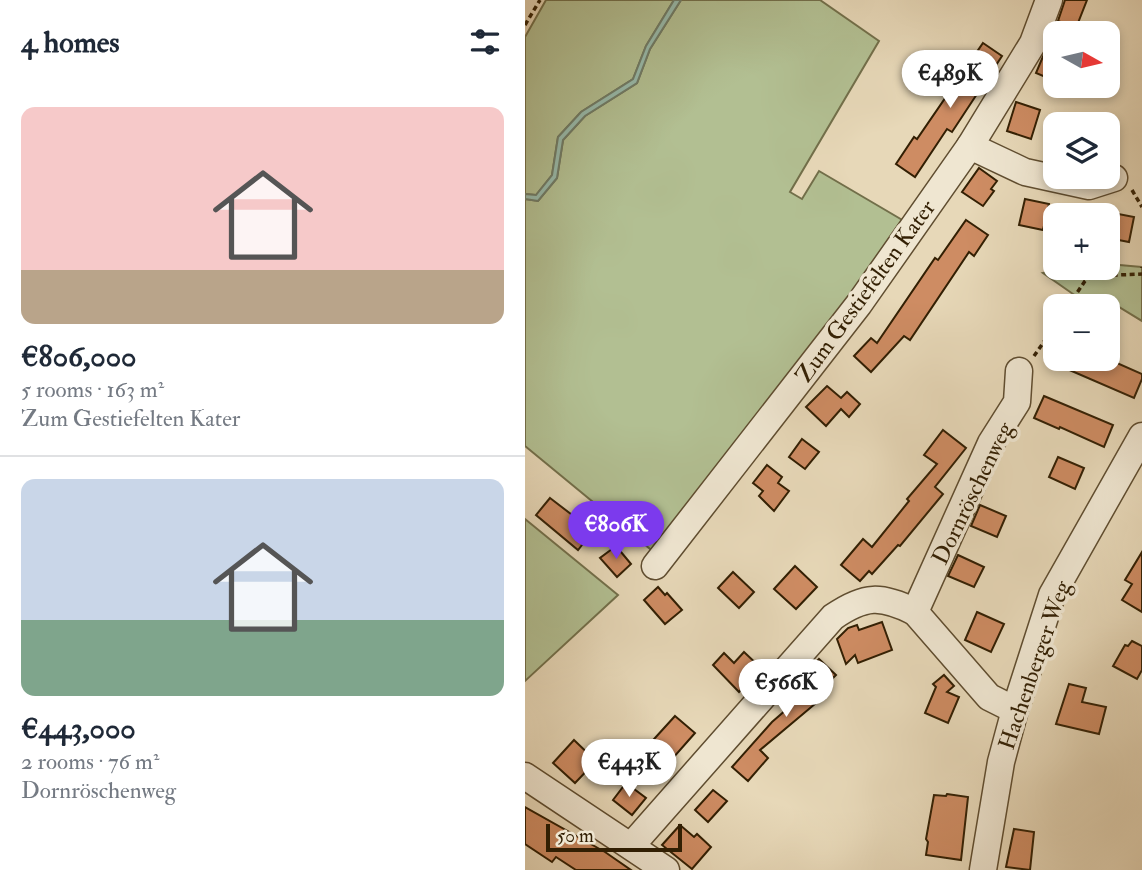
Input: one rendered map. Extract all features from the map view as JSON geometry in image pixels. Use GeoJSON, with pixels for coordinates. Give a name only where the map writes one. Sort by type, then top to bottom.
{"type":"FeatureCollection","features":[{"type":"Feature","properties":{"kind":"street","name":"Zum Gestiefelten Kater"},"geometry":{"type":"LineString","coordinates":[[655,566],[859,304],[970,146],[1033,43],[1049,0]]}},
{"type":"Feature","properties":{"kind":"street"},"geometry":{"type":"LineString","coordinates":[[970,146],[1025,172],[1043,176]]}},
{"type":"Feature","properties":{"kind":"street","name":"Dornröschenweg"},"geometry":{"type":"LineString","coordinates":[[915,612],[991,443],[1017,402],[1019,371]]}},
{"type":"Feature","properties":{"kind":"street","name":"Hachenberger Weg"},"geometry":{"type":"LineString","coordinates":[[983,870],[1001,762],[1052,595],[1142,436]]}},
{"type":"Feature","properties":{"kind":"street"},"geometry":{"type":"LineString","coordinates":[[631,846],[833,617],[853,603],[874,599],[896,603],[915,612],[989,697],[1015,710]]}},
{"type":"Feature","properties":{"kind":"street"},"geometry":{"type":"LineString","coordinates":[[525,776],[666,870]]}},
{"type":"Feature","properties":{"kind":"path"},"geometry":{"type":"LineString","coordinates":[[525,25],[540,0]]}},
{"type":"Feature","properties":{"kind":"path"},"geometry":{"type":"LineString","coordinates":[[1077,294],[1092,276],[1142,274]]}},
{"type":"Feature","properties":{"kind":"path"},"geometry":{"type":"LineString","coordinates":[[1019,371],[1043,344]]}},
{"type":"Feature","properties":{"kind":"shaded area"},"geometry":{"type":"Polygon","coordinates":[[[546,0],[674,0],[646,46],[633,79],[581,112],[558,137],[552,175],[536,195],[525,194],[525,37],[546,0]]]}},
{"type":"Feature","properties":{"kind":"shaded area"},"geometry":{"type":"Polygon","coordinates":[[[674,0],[681,0],[650,49],[637,83],[585,116],[563,140],[557,178],[538,201],[525,199],[525,194],[536,195],[552,175],[558,137],[581,112],[633,79],[646,46],[674,0]]]}},
{"type":"Feature","properties":{"kind":"shaded area"},"geometry":{"type":"Polygon","coordinates":[[[681,0],[820,0],[879,41],[790,192],[802,199],[819,171],[904,221],[846,306],[655,553],[525,446],[525,199],[538,201],[557,178],[563,140],[585,116],[637,83],[650,49],[681,0]]]}},
{"type":"Feature","properties":{"kind":"shaded area"},"geometry":{"type":"Polygon","coordinates":[[[1120,265],[1142,267],[1142,321],[1120,308],[1120,294],[1073,294],[1053,280],[1120,280],[1120,265]]]}},
{"type":"Feature","properties":{"kind":"shaded area"},"geometry":{"type":"Polygon","coordinates":[[[525,519],[618,595],[525,681],[525,519]]]}},
{"type":"Feature","properties":{"kind":"building"},"geometry":{"type":"Polygon","coordinates":[[[1065,0],[1087,0],[1079,21],[1058,21],[1065,0]]]}},
{"type":"Feature","properties":{"kind":"building"},"geometry":{"type":"Polygon","coordinates":[[[983,43],[1002,56],[952,132],[947,129],[915,177],[896,164],[914,137],[917,139],[983,43]]]}},
{"type":"Feature","properties":{"kind":"building"},"geometry":{"type":"Polygon","coordinates":[[[1043,56],[1043,76],[1036,73],[1043,56]]]}},
{"type":"Feature","properties":{"kind":"building"},"geometry":{"type":"Polygon","coordinates":[[[1016,102],[1040,110],[1031,139],[1007,131],[1016,102]]]}},
{"type":"Feature","properties":{"kind":"building"},"geometry":{"type":"Polygon","coordinates":[[[979,168],[997,181],[991,189],[994,191],[983,206],[962,192],[979,168]]]}},
{"type":"Feature","properties":{"kind":"building"},"geometry":{"type":"Polygon","coordinates":[[[1025,199],[1044,203],[1043,230],[1019,225],[1025,199]]]}},
{"type":"Feature","properties":{"kind":"building"},"geometry":{"type":"Polygon","coordinates":[[[1120,214],[1134,217],[1129,242],[1120,240],[1120,214]]]}},
{"type":"Feature","properties":{"kind":"building"},"geometry":{"type":"Polygon","coordinates":[[[966,220],[988,235],[974,256],[969,252],[910,340],[904,336],[871,372],[854,356],[871,338],[877,343],[935,258],[938,260],[966,220]]]}},
{"type":"Feature","properties":{"kind":"building"},"geometry":{"type":"Polygon","coordinates":[[[1120,364],[1142,374],[1134,398],[1072,371],[1120,371],[1120,364]]]}},
{"type":"Feature","properties":{"kind":"building"},"geometry":{"type":"Polygon","coordinates":[[[827,386],[841,398],[847,392],[860,404],[849,417],[841,409],[826,426],[806,407],[827,386]]]}},
{"type":"Feature","properties":{"kind":"building"},"geometry":{"type":"Polygon","coordinates":[[[1044,396],[1113,425],[1104,447],[1034,418],[1044,396]]]}},
{"type":"Feature","properties":{"kind":"building"},"geometry":{"type":"Polygon","coordinates":[[[943,430],[966,448],[935,487],[943,494],[900,546],[898,545],[872,574],[869,571],[860,581],[841,565],[863,539],[872,547],[937,464],[924,455],[943,430]]]}},
{"type":"Feature","properties":{"kind":"building"},"geometry":{"type":"Polygon","coordinates":[[[802,439],[819,452],[805,469],[789,457],[802,439]]]}},
{"type":"Feature","properties":{"kind":"building"},"geometry":{"type":"Polygon","coordinates":[[[1058,457],[1084,468],[1075,489],[1049,477],[1058,457]]]}},
{"type":"Feature","properties":{"kind":"building"},"geometry":{"type":"Polygon","coordinates":[[[767,465],[782,477],[778,483],[789,491],[774,511],[759,496],[763,491],[753,483],[767,465]]]}},
{"type":"Feature","properties":{"kind":"building"},"geometry":{"type":"Polygon","coordinates":[[[550,498],[593,531],[578,550],[536,515],[550,498]]]}},
{"type":"Feature","properties":{"kind":"building"},"geometry":{"type":"Polygon","coordinates":[[[980,505],[1006,516],[997,537],[971,526],[980,505]]]}},
{"type":"Feature","properties":{"kind":"building"},"geometry":{"type":"Polygon","coordinates":[[[616,546],[631,564],[617,577],[600,558],[616,546]]]}},
{"type":"Feature","properties":{"kind":"building"},"geometry":{"type":"Polygon","coordinates":[[[1142,552],[1142,612],[1122,600],[1132,584],[1125,580],[1142,552]]]}},
{"type":"Feature","properties":{"kind":"building"},"geometry":{"type":"Polygon","coordinates":[[[958,555],[984,567],[974,587],[948,576],[958,555]]]}},
{"type":"Feature","properties":{"kind":"building"},"geometry":{"type":"Polygon","coordinates":[[[795,566],[817,587],[796,609],[774,589],[795,566]]]}},
{"type":"Feature","properties":{"kind":"building"},"geometry":{"type":"Polygon","coordinates":[[[733,572],[754,592],[739,608],[718,588],[733,572]]]}},
{"type":"Feature","properties":{"kind":"building"},"geometry":{"type":"Polygon","coordinates":[[[658,587],[682,610],[665,624],[644,600],[658,587]]]}},
{"type":"Feature","properties":{"kind":"building"},"geometry":{"type":"Polygon","coordinates":[[[977,612],[1004,624],[991,652],[965,640],[977,612]]]}},
{"type":"Feature","properties":{"kind":"building"},"geometry":{"type":"Polygon","coordinates":[[[882,622],[892,650],[858,663],[855,655],[846,664],[837,639],[848,628],[857,625],[859,630],[882,622]]]}},
{"type":"Feature","properties":{"kind":"building"},"geometry":{"type":"Polygon","coordinates":[[[1132,641],[1142,646],[1142,670],[1137,679],[1113,666],[1125,645],[1128,646],[1132,641]]]}},
{"type":"Feature","properties":{"kind":"building"},"geometry":{"type":"Polygon","coordinates":[[[744,652],[761,668],[739,692],[713,665],[724,653],[734,663],[744,652]]]}},
{"type":"Feature","properties":{"kind":"building"},"geometry":{"type":"Polygon","coordinates":[[[819,659],[836,675],[823,688],[828,693],[760,750],[768,758],[748,781],[732,767],[772,722],[809,690],[799,681],[819,659]]]}},
{"type":"Feature","properties":{"kind":"building"},"geometry":{"type":"Polygon","coordinates":[[[944,675],[954,686],[947,692],[959,697],[948,723],[925,713],[936,687],[933,684],[944,675]]]}},
{"type":"Feature","properties":{"kind":"building"},"geometry":{"type":"Polygon","coordinates":[[[1069,684],[1086,688],[1082,702],[1106,707],[1099,734],[1056,724],[1069,684]]]}},
{"type":"Feature","properties":{"kind":"building"},"geometry":{"type":"Polygon","coordinates":[[[675,716],[695,733],[665,767],[645,749],[675,716]]]}},
{"type":"Feature","properties":{"kind":"building"},"geometry":{"type":"Polygon","coordinates":[[[574,740],[596,761],[575,783],[553,763],[574,740]]]}},
{"type":"Feature","properties":{"kind":"building"},"geometry":{"type":"Polygon","coordinates":[[[626,783],[646,798],[632,815],[613,800],[626,783]]]}},
{"type":"Feature","properties":{"kind":"building"},"geometry":{"type":"Polygon","coordinates":[[[713,790],[727,801],[708,822],[695,810],[713,790]]]}},
{"type":"Feature","properties":{"kind":"building"},"geometry":{"type":"Polygon","coordinates":[[[934,795],[968,797],[961,860],[926,855],[926,839],[934,795]]]}},
{"type":"Feature","properties":{"kind":"building"},"geometry":{"type":"Polygon","coordinates":[[[525,807],[605,852],[631,870],[576,870],[556,857],[552,862],[525,844],[525,807]]]}},
{"type":"Feature","properties":{"kind":"building"},"geometry":{"type":"Polygon","coordinates":[[[680,825],[694,837],[697,834],[711,847],[692,869],[662,845],[680,825]]]}},
{"type":"Feature","properties":{"kind":"building"},"geometry":{"type":"Polygon","coordinates":[[[1014,829],[1034,832],[1030,870],[1006,867],[1014,829]]]}}]}
